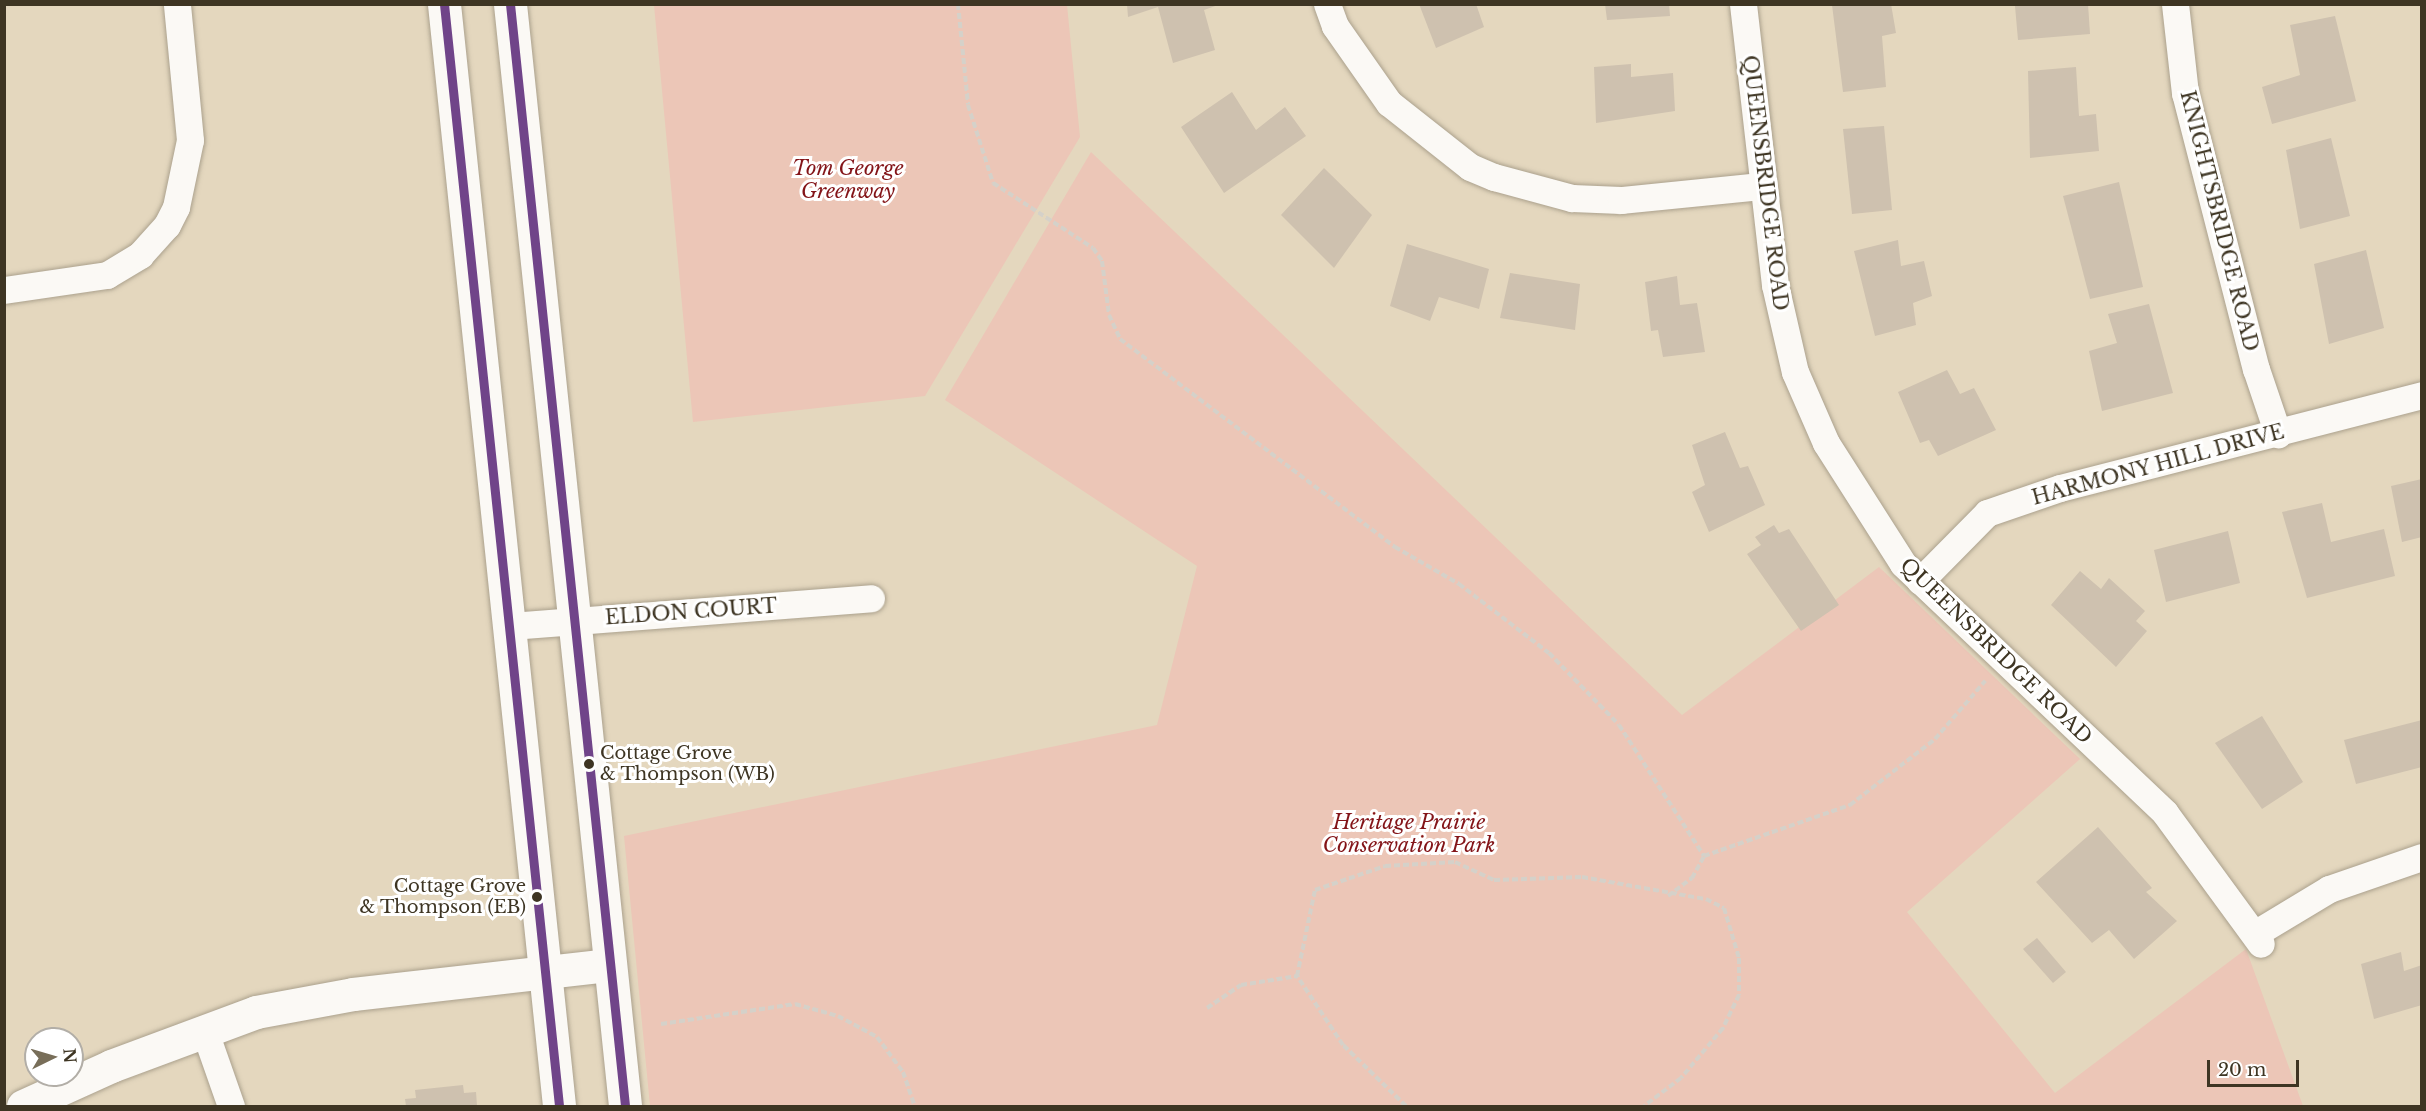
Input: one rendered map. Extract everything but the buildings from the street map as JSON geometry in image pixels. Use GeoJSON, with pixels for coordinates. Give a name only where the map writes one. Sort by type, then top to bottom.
{"type":"FeatureCollection","features":[{"type":"Feature","properties":{"kind":"main road"},"geometry":{"type":"LineString","coordinates":[[444,4],[548,973],[559,1107]]}},
{"type":"Feature","properties":{"kind":"main road"},"geometry":{"type":"LineString","coordinates":[[510,4],[625,1107]]}},
{"type":"Feature","properties":{"kind":"main road"},"geometry":{"type":"LineString","coordinates":[[23,1107],[204,1029],[256,1012],[353,994],[548,973],[609,964]]}},
{"type":"Feature","properties":{"kind":"street"},"geometry":{"type":"LineString","coordinates":[[4,290],[107,275],[140,255],[166,225],[176,207],[190,140],[177,4]]}},
{"type":"Feature","properties":{"kind":"street"},"geometry":{"type":"LineString","coordinates":[[1327,4],[1374,86],[1437,143],[1486,174],[1572,198],[1621,200],[1762,186]]}},
{"type":"Feature","properties":{"kind":"street","name":"QUEENSBRIDGE ROAD"},"geometry":{"type":"LineString","coordinates":[[1743,4],[1774,285],[1795,372],[1826,443],[1870,519],[1920,580],[2165,813],[2259,938],[2329,889],[2421,857]]}},
{"type":"Feature","properties":{"kind":"street","name":"KNIGHTSBRIDGE ROAD"},"geometry":{"type":"LineString","coordinates":[[2175,4],[2185,93],[2256,369],[2278,434]]}},
{"type":"Feature","properties":{"kind":"street","name":"HARMONY HILL DRIVE"},"geometry":{"type":"LineString","coordinates":[[1920,580],[1987,513],[2061,488],[2278,434],[2421,395]]}},
{"type":"Feature","properties":{"kind":"street","name":"ELDON COURT"},"geometry":{"type":"LineString","coordinates":[[511,626],[871,598]]}},
{"type":"Feature","properties":{"kind":"street"},"geometry":{"type":"LineString","coordinates":[[204,1029],[231,1107]]}},
{"type":"Feature","properties":{"kind":"path"},"geometry":{"type":"LineString","coordinates":[[958,4],[968,105],[993,183],[1093,248],[1102,261],[1109,315],[1120,339],[1395,548],[1459,584],[1549,653],[1619,725],[1704,856]]}},
{"type":"Feature","properties":{"kind":"path"},"geometry":{"type":"LineString","coordinates":[[1668,896],[1692,878],[1704,856],[1850,805],[1935,739],[1986,681]]}},
{"type":"Feature","properties":{"kind":"path"},"geometry":{"type":"LineString","coordinates":[[1406,1107],[1343,1045],[1297,976],[1315,890],[1384,866],[1455,862],[1494,880],[1582,877],[1668,896],[1706,899],[1724,908],[1739,958],[1740,995],[1723,1028],[1681,1078],[1644,1107]]}},
{"type":"Feature","properties":{"kind":"path"},"geometry":{"type":"LineString","coordinates":[[1207,1008],[1241,985],[1297,976]]}},
{"type":"Feature","properties":{"kind":"path"},"geometry":{"type":"LineString","coordinates":[[660,1024],[795,1004],[838,1016],[877,1038],[903,1072],[915,1107]]}},
{"type":"Feature","properties":{"kind":"green space","name":"Tom George Greenway"},"geometry":{"type":"Polygon","coordinates":[[[654,5],[1067,5],[1080,137],[925,396],[693,422],[654,5]]]}},
{"type":"Feature","properties":{"kind":"green space","name":"Heritage Prairie Conservation Park"},"geometry":{"type":"Polygon","coordinates":[[[1091,152],[1682,715],[1879,567],[2080,759],[1907,912],[2055,1093],[2246,949],[2303,1106],[650,1106],[624,836],[1157,725],[1197,566],[945,400],[1091,152]]]}},
{"type":"Feature","properties":{"kind":"transit line"},"geometry":{"type":"LineString","coordinates":[[444,4],[559,1106]]}},
{"type":"Feature","properties":{"kind":"transit line"},"geometry":{"type":"LineString","coordinates":[[510,4],[625,1106]]}},
{"type":"Feature","properties":{"kind":"place","name":"Cottage Grove & Thompson (WB)"},"geometry":{"type":"Point","coordinates":[589,764]}},
{"type":"Feature","properties":{"kind":"place","name":"Cottage Grove & Thompson (EB)"},"geometry":{"type":"Point","coordinates":[537,897]}}]}
